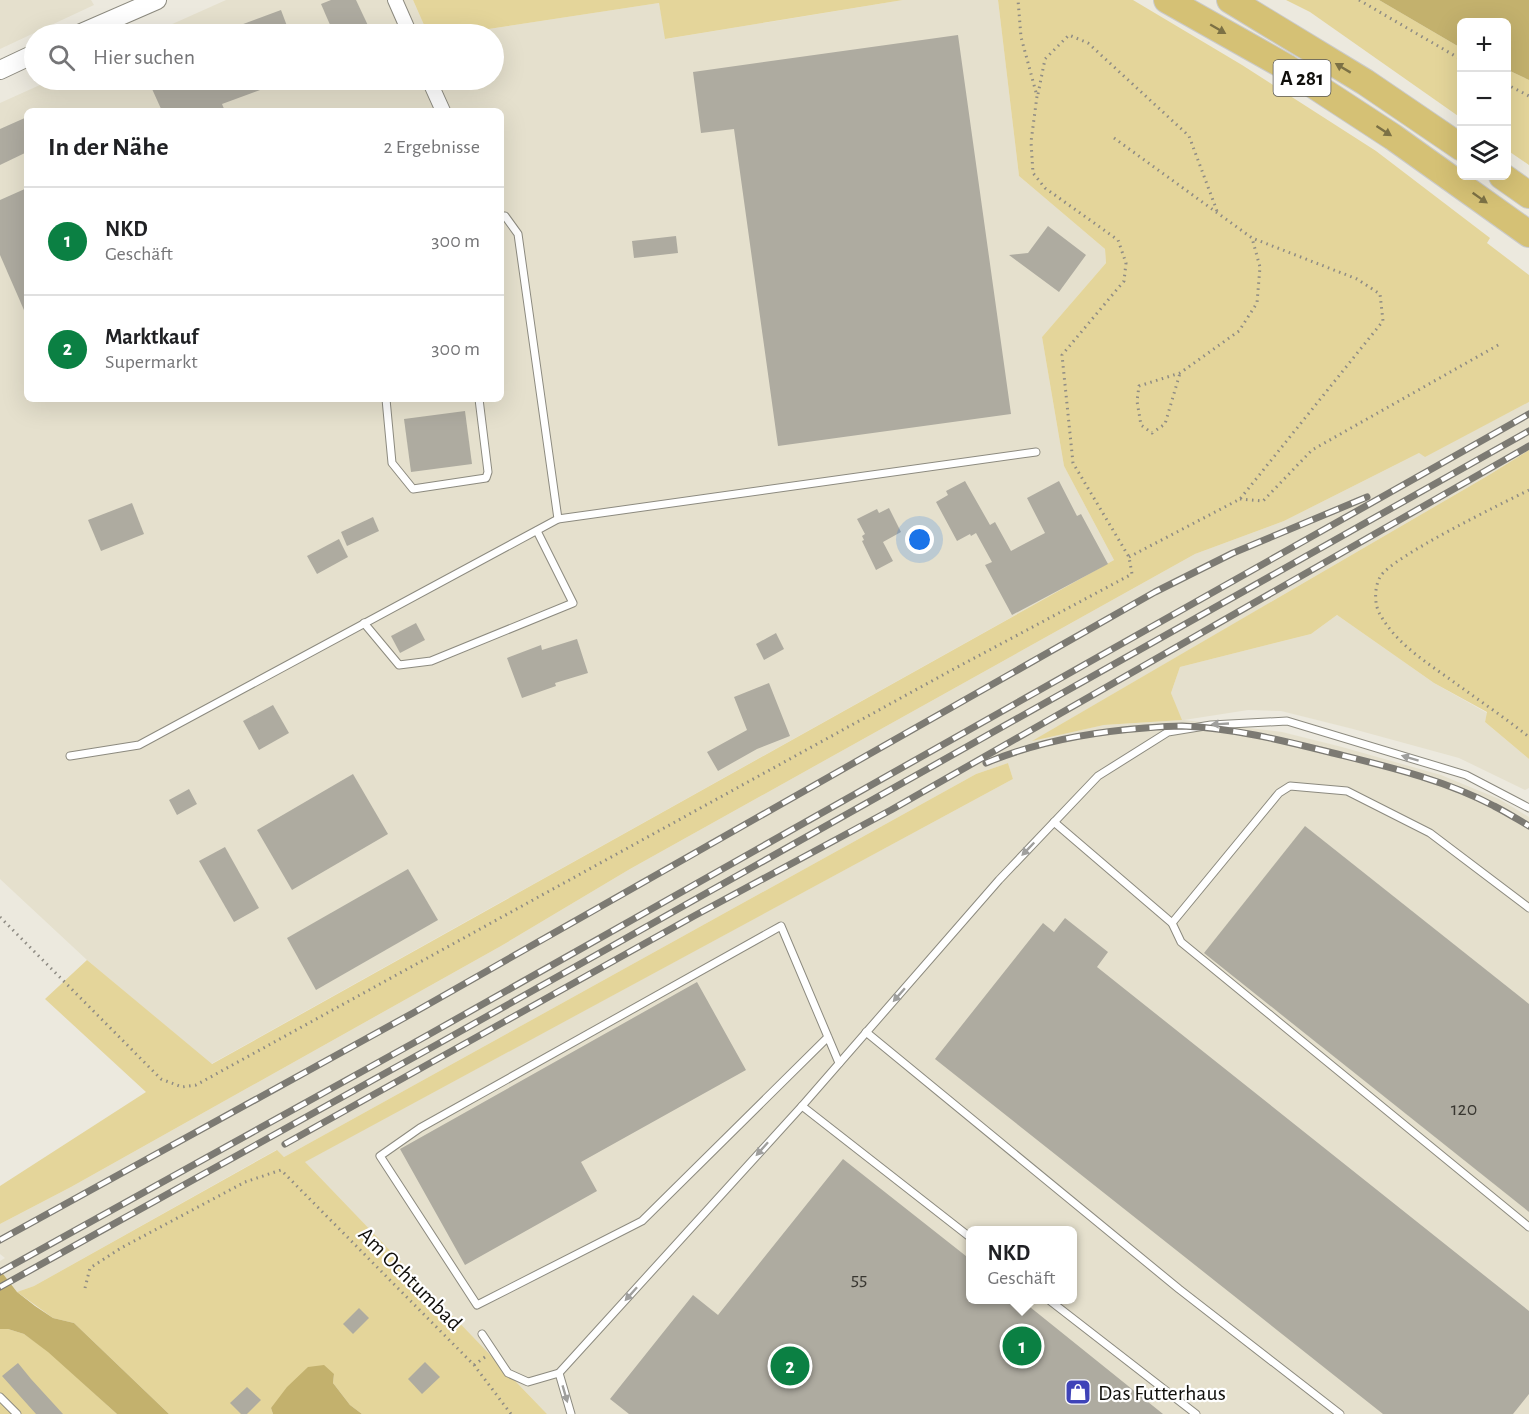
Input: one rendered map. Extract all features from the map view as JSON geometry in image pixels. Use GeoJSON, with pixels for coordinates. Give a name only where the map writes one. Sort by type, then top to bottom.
{"type":"FeatureCollection","features":[{"type":"Feature","properties":{"kind":"highway","name":"A 281"},"geometry":{"type":"LineString","coordinates":[[1167,0],[1286,67],[1373,124],[1529,234]]}},
{"type":"Feature","properties":{"kind":"highway","name":"A 281"},"geometry":{"type":"LineString","coordinates":[[1230,0],[1365,82],[1457,145]]}},
{"type":"Feature","properties":{"kind":"highway"},"geometry":{"type":"LineString","coordinates":[[1508,180],[1529,195]]}},
{"type":"Feature","properties":{"kind":"street"},"geometry":{"type":"LineString","coordinates":[[102,24],[157,0]]}},
{"type":"Feature","properties":{"kind":"street"},"geometry":{"type":"LineString","coordinates":[[395,0],[406,24]]}},
{"type":"Feature","properties":{"kind":"street"},"geometry":{"type":"LineString","coordinates":[[0,70],[24,59]]}},
{"type":"Feature","properties":{"kind":"street"},"geometry":{"type":"LineString","coordinates":[[434,90],[442,108]]}},
{"type":"Feature","properties":{"kind":"lane"},"geometry":{"type":"LineString","coordinates":[[504,216],[518,234],[558,519]]}},
{"type":"Feature","properties":{"kind":"lane"},"geometry":{"type":"LineString","coordinates":[[386,402],[392,463],[412,489],[486,478],[488,472],[479,402]]}},
{"type":"Feature","properties":{"kind":"lane"},"geometry":{"type":"LineString","coordinates":[[70,756],[139,745],[558,519],[1036,452]]}},
{"type":"Feature","properties":{"kind":"lane"},"geometry":{"type":"LineString","coordinates":[[364,623],[399,665],[431,661],[573,603],[537,531]]}},
{"type":"Feature","properties":{"kind":"lane"},"geometry":{"type":"LineString","coordinates":[[482,1334],[508,1373],[528,1382],[559,1374],[802,1106],[999,880],[1054,822],[1098,776],[1168,732],[1211,725],[1287,721],[1466,775],[1529,808]]}},
{"type":"Feature","properties":{"kind":"lane"},"geometry":{"type":"LineString","coordinates":[[1172,923],[1280,794],[1290,786],[1347,791],[1430,833],[1529,908]]}},
{"type":"Feature","properties":{"kind":"lane"},"geometry":{"type":"LineString","coordinates":[[1054,822],[1172,923],[1181,942],[1529,1227]]}},
{"type":"Feature","properties":{"kind":"lane"},"geometry":{"type":"LineString","coordinates":[[828,1037],[642,1221],[477,1305],[380,1156],[420,1128],[781,926],[828,1037],[839,1063]]}},
{"type":"Feature","properties":{"kind":"lane"},"geometry":{"type":"LineString","coordinates":[[866,1032],[1179,1289],[1340,1414]]}},
{"type":"Feature","properties":{"kind":"lane"},"geometry":{"type":"LineString","coordinates":[[802,1106],[966,1234]]}},
{"type":"Feature","properties":{"kind":"lane"},"geometry":{"type":"LineString","coordinates":[[1055,1304],[1196,1414]]}},
{"type":"Feature","properties":{"kind":"lane"},"geometry":{"type":"LineString","coordinates":[[559,1374],[571,1414]]}},
{"type":"Feature","properties":{"kind":"lane"},"geometry":{"type":"LineString","coordinates":[[0,1397],[17,1414]]}},
{"type":"Feature","properties":{"kind":"path"},"geometry":{"type":"LineString","coordinates":[[1018,0],[1021,37],[1037,96]]}},
{"type":"Feature","properties":{"kind":"path"},"geometry":{"type":"LineString","coordinates":[[1359,0],[1457,58]]}},
{"type":"Feature","properties":{"kind":"path"},"geometry":{"type":"LineString","coordinates":[[0,917],[161,1079],[182,1087],[196,1085],[950,671],[1132,574],[1129,556],[1072,463],[1062,354],[1124,281],[1126,263],[1118,240],[1046,188],[1033,173],[1030,142],[1045,59],[1069,35],[1088,43],[1189,135],[1217,212]]}},
{"type":"Feature","properties":{"kind":"path"},"geometry":{"type":"LineString","coordinates":[[1511,87],[1529,96]]}},
{"type":"Feature","properties":{"kind":"path"},"geometry":{"type":"LineString","coordinates":[[1114,138],[1252,238],[1358,279],[1380,294],[1383,321],[1240,499],[1129,556]]}},
{"type":"Feature","properties":{"kind":"path"},"geometry":{"type":"LineString","coordinates":[[1180,372],[1165,424],[1152,433],[1141,425],[1137,400],[1139,387],[1180,372],[1239,331],[1257,303],[1260,267],[1252,238]]}},
{"type":"Feature","properties":{"kind":"path"},"geometry":{"type":"LineString","coordinates":[[1240,499],[1263,501],[1312,450],[1500,344]]}},
{"type":"Feature","properties":{"kind":"path"},"geometry":{"type":"LineString","coordinates":[[1529,490],[1424,546],[1388,568],[1379,578],[1375,595],[1379,613],[1396,637],[1421,659],[1529,736]]}},
{"type":"Feature","properties":{"kind":"path","name":"Am Ochtumbad"},"geometry":{"type":"LineString","coordinates":[[85,1288],[90,1268],[122,1248],[245,1182],[281,1170],[474,1365],[511,1414]]}},
{"type":"Feature","properties":{"kind":"shaded area"},"geometry":{"type":"Polygon","coordinates":[[[0,0],[91,0],[94,5],[53,24],[24,24],[24,38],[0,49],[0,0]]]}},
{"type":"Feature","properties":{"kind":"shaded area"},"geometry":{"type":"Polygon","coordinates":[[[226,0],[413,0],[424,24],[172,24],[226,0]]]}},
{"type":"Feature","properties":{"kind":"shaded area"},"geometry":{"type":"Polygon","coordinates":[[[413,0],[903,0],[665,39],[659,3],[504,27],[504,24],[424,24],[413,0]]]}},
{"type":"Feature","properties":{"kind":"shaded area"},"geometry":{"type":"Polygon","coordinates":[[[903,0],[998,0],[1019,176],[1105,249],[1106,263],[1042,337],[1064,466],[1114,560],[211,1064],[87,960],[0,879],[0,103],[29,90],[504,90],[504,27],[659,3],[666,39],[903,0]]]}},
{"type":"Feature","properties":{"kind":"shaded area"},"geometry":{"type":"Polygon","coordinates":[[[998,0],[1133,0],[1242,65],[1376,151],[1490,238],[1487,243],[1529,275],[1529,402],[1425,457],[1419,453],[1284,521],[1195,554],[630,869],[501,946],[71,1187],[0,1224],[0,1186],[146,1092],[45,999],[87,960],[212,1064],[1114,560],[1064,466],[1042,337],[1106,263],[1105,249],[1019,176],[998,0]]]}},
{"type":"Feature","properties":{"kind":"shaded area"},"geometry":{"type":"Polygon","coordinates":[[[1286,0],[1379,0],[1457,46],[1457,115],[1310,12],[1286,0]]]}},
{"type":"Feature","properties":{"kind":"shaded area"},"geometry":{"type":"Polygon","coordinates":[[[1379,0],[1529,0],[1529,80],[1511,71],[1511,18],[1457,18],[1457,46],[1379,0]]]}},
{"type":"Feature","properties":{"kind":"shaded area"},"geometry":{"type":"Polygon","coordinates":[[[1511,71],[1529,80],[1529,165],[1511,153],[1511,71]]]}},
{"type":"Feature","properties":{"kind":"shaded area"},"geometry":{"type":"Polygon","coordinates":[[[1529,402],[1529,450],[1034,740],[1104,725],[1181,720],[1171,693],[1180,667],[1311,634],[1337,615],[1434,683],[1487,713],[1485,722],[1529,759],[1529,788],[1525,790],[1459,758],[1281,711],[1248,710],[1184,720],[1282,732],[1342,747],[1441,775],[1499,799],[1529,817],[1529,1414],[547,1414],[304,1162],[1013,779],[1008,763],[976,774],[284,1157],[276,1150],[34,1286],[17,1292],[0,1270],[0,1261],[5,1258],[0,1254],[0,1224],[71,1187],[501,946],[630,869],[1195,554],[1284,521],[1419,453],[1425,456],[1529,402]]]}},
{"type":"Feature","properties":{"kind":"shaded area"},"geometry":{"type":"Polygon","coordinates":[[[1529,450],[1529,759],[1485,722],[1487,712],[1434,683],[1337,615],[1311,634],[1180,667],[1171,693],[1182,720],[1104,725],[1032,741],[1489,475],[1529,450]]]}},
{"type":"Feature","properties":{"kind":"shaded area"},"geometry":{"type":"Polygon","coordinates":[[[1008,763],[1013,779],[305,1162],[547,1414],[362,1414],[350,1405],[333,1383],[334,1374],[271,1408],[273,1414],[169,1414],[74,1323],[53,1318],[17,1292],[34,1286],[277,1150],[284,1157],[976,774],[1008,763]]]}},
{"type":"Feature","properties":{"kind":"shaded area"},"geometry":{"type":"Polygon","coordinates":[[[0,1270],[17,1292],[35,1306],[53,1318],[74,1323],[169,1414],[117,1414],[48,1352],[24,1334],[0,1329],[0,1270]]]}},
{"type":"Feature","properties":{"kind":"shaded area"},"geometry":{"type":"Polygon","coordinates":[[[0,1329],[24,1334],[48,1351],[117,1414],[0,1414],[0,1329]]]}},
{"type":"Feature","properties":{"kind":"shaded area"},"geometry":{"type":"Polygon","coordinates":[[[324,1365],[334,1374],[333,1383],[350,1405],[362,1414],[273,1414],[271,1408],[287,1387],[308,1367],[324,1365]]]}},
{"type":"Feature","properties":{"kind":"building"},"geometry":{"type":"Polygon","coordinates":[[[331,0],[356,0],[367,24],[330,24],[321,4],[331,0]]]}},
{"type":"Feature","properties":{"kind":"building"},"geometry":{"type":"Polygon","coordinates":[[[281,10],[286,24],[243,24],[281,10]]]}},
{"type":"Feature","properties":{"kind":"building"},"geometry":{"type":"Polygon","coordinates":[[[958,35],[1011,414],[778,446],[734,129],[701,133],[693,72],[958,35]]]}},
{"type":"Feature","properties":{"kind":"building"},"geometry":{"type":"Polygon","coordinates":[[[153,90],[260,90],[222,104],[224,108],[161,108],[153,90]]]}},
{"type":"Feature","properties":{"kind":"building"},"geometry":{"type":"Polygon","coordinates":[[[24,118],[24,153],[0,165],[0,129],[24,118]]]}},
{"type":"Feature","properties":{"kind":"building"},"geometry":{"type":"Polygon","coordinates":[[[24,189],[24,310],[0,255],[0,200],[24,189]]]}},
{"type":"Feature","properties":{"kind":"building"},"geometry":{"type":"Polygon","coordinates":[[[1048,226],[1086,255],[1059,292],[1009,255],[1028,253],[1048,226]]]}},
{"type":"Feature","properties":{"kind":"building"},"geometry":{"type":"Polygon","coordinates":[[[676,236],[678,253],[634,258],[632,241],[676,236]]]}},
{"type":"Feature","properties":{"kind":"building"},"geometry":{"type":"Polygon","coordinates":[[[465,411],[472,464],[411,472],[404,419],[465,411]]]}},
{"type":"Feature","properties":{"kind":"building"},"geometry":{"type":"Polygon","coordinates":[[[965,481],[990,525],[995,522],[1011,551],[1045,533],[1027,498],[1059,481],[1077,516],[1081,514],[1108,564],[1012,615],[985,565],[992,562],[976,533],[957,541],[936,502],[948,495],[946,491],[965,481]]]}},
{"type":"Feature","properties":{"kind":"building"},"geometry":{"type":"Polygon","coordinates":[[[132,503],[144,534],[101,551],[88,520],[132,503]]]}},
{"type":"Feature","properties":{"kind":"building"},"geometry":{"type":"Polygon","coordinates":[[[889,508],[901,532],[883,542],[893,561],[876,570],[862,541],[864,540],[862,536],[865,534],[857,519],[877,509],[879,513],[889,508]]]}},
{"type":"Feature","properties":{"kind":"building"},"geometry":{"type":"Polygon","coordinates":[[[373,517],[379,531],[347,546],[341,532],[373,517]]]}},
{"type":"Feature","properties":{"kind":"building"},"geometry":{"type":"Polygon","coordinates":[[[339,539],[348,557],[317,574],[307,556],[339,539]]]}},
{"type":"Feature","properties":{"kind":"building"},"geometry":{"type":"Polygon","coordinates":[[[416,623],[425,640],[400,653],[391,636],[416,623]]]}},
{"type":"Feature","properties":{"kind":"building"},"geometry":{"type":"Polygon","coordinates":[[[776,633],[784,649],[764,660],[756,644],[776,633]]]}},
{"type":"Feature","properties":{"kind":"building"},"geometry":{"type":"Polygon","coordinates":[[[577,639],[588,673],[555,683],[556,686],[522,698],[507,658],[541,645],[542,650],[577,639]]]}},
{"type":"Feature","properties":{"kind":"building"},"geometry":{"type":"Polygon","coordinates":[[[769,683],[790,736],[757,749],[718,771],[707,752],[747,730],[734,697],[769,683]]]}},
{"type":"Feature","properties":{"kind":"building"},"geometry":{"type":"Polygon","coordinates":[[[273,705],[289,733],[259,750],[243,721],[273,705]]]}},
{"type":"Feature","properties":{"kind":"building"},"geometry":{"type":"Polygon","coordinates":[[[353,774],[388,834],[292,890],[257,830],[353,774]]]}},
{"type":"Feature","properties":{"kind":"building"},"geometry":{"type":"Polygon","coordinates":[[[189,789],[197,804],[177,815],[169,800],[189,789]]]}},
{"type":"Feature","properties":{"kind":"building"},"geometry":{"type":"Polygon","coordinates":[[[1305,826],[1529,1004],[1529,1212],[1204,953],[1305,826]]]}},
{"type":"Feature","properties":{"kind":"building"},"geometry":{"type":"Polygon","coordinates":[[[225,847],[259,908],[234,922],[199,861],[225,847]]]}},
{"type":"Feature","properties":{"kind":"building"},"geometry":{"type":"Polygon","coordinates":[[[408,869],[438,920],[316,990],[287,938],[408,869]]]}},
{"type":"Feature","properties":{"kind":"building"},"geometry":{"type":"Polygon","coordinates":[[[1065,918],[1108,952],[1097,967],[1529,1311],[1529,1394],[1513,1414],[1383,1414],[935,1059],[1043,923],[1054,932],[1065,918]]]}},
{"type":"Feature","properties":{"kind":"building"},"geometry":{"type":"Polygon","coordinates":[[[697,982],[746,1070],[581,1162],[597,1191],[465,1265],[400,1149],[697,982]]]}},
{"type":"Feature","properties":{"kind":"building"},"geometry":{"type":"Polygon","coordinates":[[[843,1159],[966,1256],[966,1304],[1026,1304],[1163,1414],[629,1414],[610,1399],[693,1295],[718,1315],[843,1159]]]}},
{"type":"Feature","properties":{"kind":"building"},"geometry":{"type":"Polygon","coordinates":[[[359,1308],[369,1318],[353,1334],[343,1324],[359,1308]]]}},
{"type":"Feature","properties":{"kind":"building"},"geometry":{"type":"Polygon","coordinates":[[[425,1362],[440,1377],[422,1394],[408,1379],[425,1362]]]}},
{"type":"Feature","properties":{"kind":"building"},"geometry":{"type":"Polygon","coordinates":[[[18,1363],[63,1414],[36,1414],[2,1376],[18,1363]]]}},
{"type":"Feature","properties":{"kind":"building"},"geometry":{"type":"Polygon","coordinates":[[[247,1387],[261,1400],[247,1414],[241,1414],[230,1403],[247,1387]]]}},
{"type":"Feature","properties":{"kind":"railway"},"geometry":{"type":"LineString","coordinates":[[0,1272],[428,1035],[1529,414]]}},
{"type":"Feature","properties":{"kind":"railway"},"geometry":{"type":"LineString","coordinates":[[0,1287],[436,1045],[1529,431]]}},
{"type":"Feature","properties":{"kind":"railway"},"geometry":{"type":"LineString","coordinates":[[285,1144],[694,916],[891,810],[1529,446]]}},
{"type":"Feature","properties":{"kind":"railway"},"geometry":{"type":"LineString","coordinates":[[0,1240],[413,1013],[1155,592],[1233,553],[1367,497]]}},
{"type":"Feature","properties":{"kind":"railway"},"geometry":{"type":"LineString","coordinates":[[986,763],[1024,749],[1104,732],[1177,726],[1219,729],[1293,743],[1413,774],[1455,788],[1529,826]]}},
{"type":"Feature","properties":{"kind":"place","name":"NKD"},"geometry":{"type":"Point","coordinates":[1022,1346]}},
{"type":"Feature","properties":{"kind":"place","name":"Marktkauf"},"geometry":{"type":"Point","coordinates":[790,1366]}},
{"type":"Feature","properties":{"kind":"place","name":"Das Futterhaus"},"geometry":{"type":"Point","coordinates":[1078,1392]}}]}
